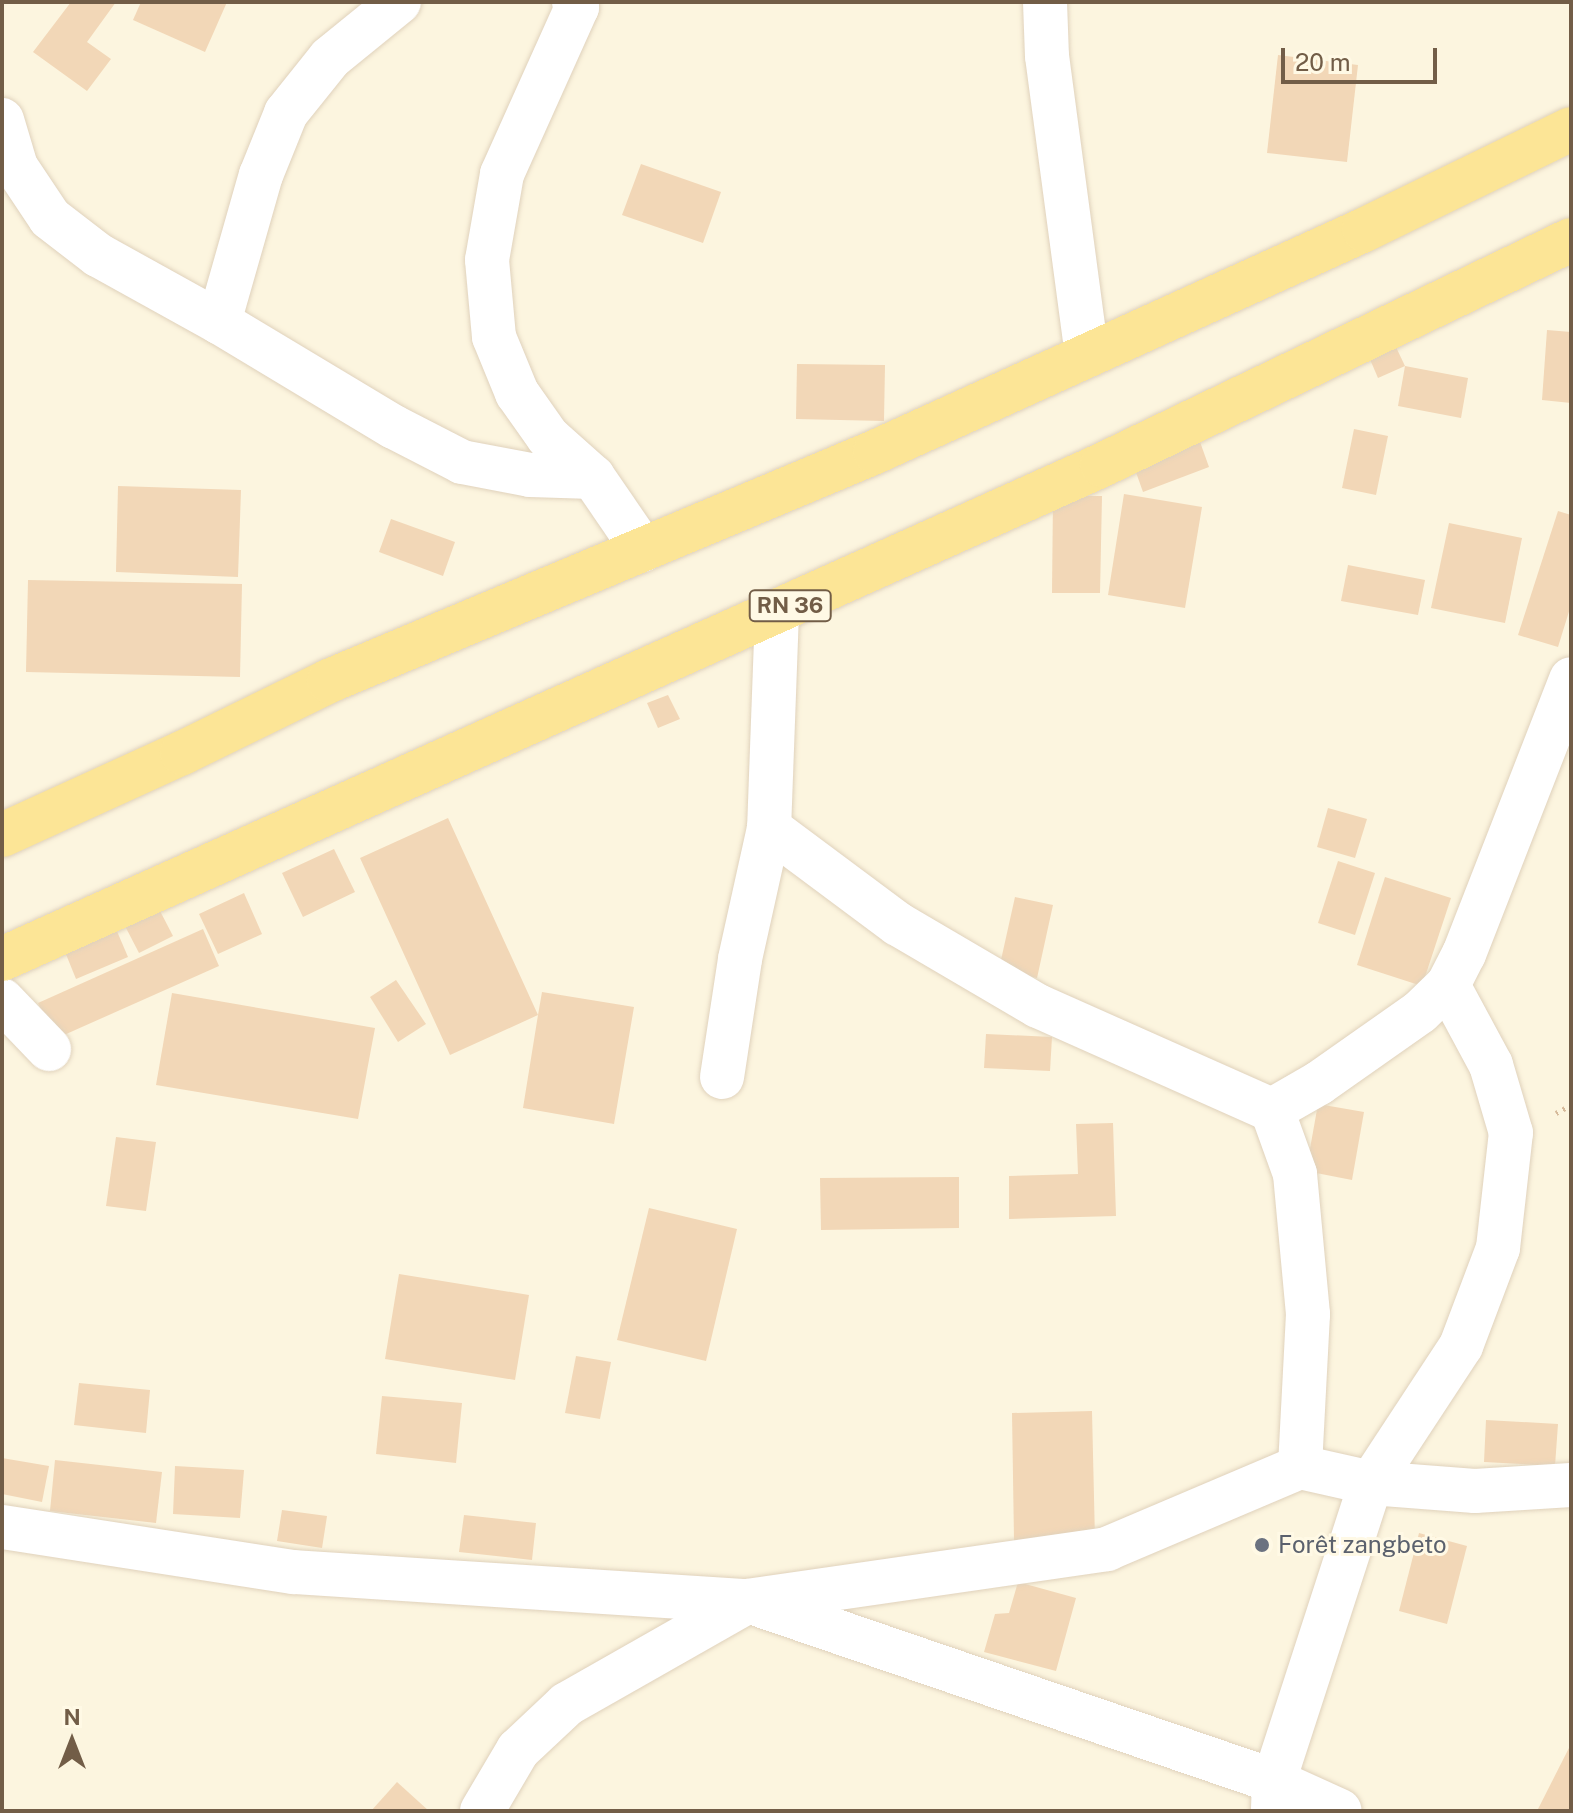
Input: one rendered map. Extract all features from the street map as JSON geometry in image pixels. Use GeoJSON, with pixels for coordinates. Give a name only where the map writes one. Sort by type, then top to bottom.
{"type":"FeatureCollection","features":[{"type":"Feature","properties":{"kind":"main road"},"geometry":{"type":"LineString","coordinates":[[2,835],[182,753],[329,681],[875,452],[1364,230],[1571,129]]}},
{"type":"Feature","properties":{"kind":"main road","name":"RN 36"},"geometry":{"type":"LineString","coordinates":[[2,959],[1102,465],[1571,240]]}},
{"type":"Feature","properties":{"kind":"street"},"geometry":{"type":"LineString","coordinates":[[219,322],[261,175],[286,113],[330,58],[399,2]]}},
{"type":"Feature","properties":{"kind":"street"},"geometry":{"type":"LineString","coordinates":[[1045,2],[1047,56],[1087,355]]}},
{"type":"Feature","properties":{"kind":"street"},"geometry":{"type":"LineString","coordinates":[[576,4],[502,174],[487,260],[494,337],[517,393],[548,437],[593,477],[643,550]]}},
{"type":"Feature","properties":{"kind":"street"},"geometry":{"type":"LineString","coordinates":[[2,120],[16,167],[50,218],[98,255],[219,322],[394,427],[462,462],[530,475],[593,477]]}},
{"type":"Feature","properties":{"kind":"street"},"geometry":{"type":"LineString","coordinates":[[722,1077],[740,959],[769,828],[777,612]]}},
{"type":"Feature","properties":{"kind":"street"},"geometry":{"type":"LineString","coordinates":[[1272,1110],[1319,1083],[1420,1012],[1448,985],[1464,954],[1571,679]]}},
{"type":"Feature","properties":{"kind":"street"},"geometry":{"type":"LineString","coordinates":[[769,828],[898,924],[1038,1006],[1272,1110],[1295,1174],[1308,1314],[1300,1467]]}},
{"type":"Feature","properties":{"kind":"street"},"geometry":{"type":"LineString","coordinates":[[1274,1796],[1371,1483],[1461,1346],[1498,1248],[1511,1133],[1491,1065],[1448,985]]}},
{"type":"Feature","properties":{"kind":"street"},"geometry":{"type":"LineString","coordinates":[[2,1000],[49,1049]]}},
{"type":"Feature","properties":{"kind":"street"},"geometry":{"type":"LineString","coordinates":[[2,1527],[294,1572],[748,1601],[1107,1549],[1300,1467],[1371,1483],[1475,1491],[1571,1485]]}},
{"type":"Feature","properties":{"kind":"street"},"geometry":{"type":"LineString","coordinates":[[482,1811],[518,1750],[567,1704],[748,1601],[1274,1796],[1340,1811]]}},
{"type":"Feature","properties":{"kind":"building"},"geometry":{"type":"Polygon","coordinates":[[[71,2],[116,2],[87,42],[111,59],[87,91],[33,52],[71,2]]]}},
{"type":"Feature","properties":{"kind":"building"},"geometry":{"type":"Polygon","coordinates":[[[141,2],[227,2],[205,52],[133,20],[141,2]]]}},
{"type":"Feature","properties":{"kind":"building"},"geometry":{"type":"Polygon","coordinates":[[[1278,55],[1358,65],[1347,162],[1267,153],[1278,55]]]}},
{"type":"Feature","properties":{"kind":"building"},"geometry":{"type":"Polygon","coordinates":[[[641,164],[721,192],[703,243],[622,215],[641,164]]]}},
{"type":"Feature","properties":{"kind":"building"},"geometry":{"type":"Polygon","coordinates":[[[1547,330],[1571,332],[1571,403],[1542,400],[1547,330]]]}},
{"type":"Feature","properties":{"kind":"building"},"geometry":{"type":"Polygon","coordinates":[[[1395,345],[1405,366],[1378,378],[1369,357],[1395,345]]]}},
{"type":"Feature","properties":{"kind":"building"},"geometry":{"type":"Polygon","coordinates":[[[797,364],[885,365],[884,421],[796,419],[797,364]]]}},
{"type":"Feature","properties":{"kind":"building"},"geometry":{"type":"Polygon","coordinates":[[[1405,366],[1468,378],[1461,418],[1398,406],[1405,366]]]}},
{"type":"Feature","properties":{"kind":"building"},"geometry":{"type":"Polygon","coordinates":[[[1354,429],[1388,436],[1376,495],[1342,488],[1354,429]]]}},
{"type":"Feature","properties":{"kind":"building"},"geometry":{"type":"Polygon","coordinates":[[[1199,439],[1209,467],[1143,492],[1133,464],[1199,439]]]}},
{"type":"Feature","properties":{"kind":"building"},"geometry":{"type":"Polygon","coordinates":[[[118,486],[241,490],[238,577],[116,572],[118,486]]]}},
{"type":"Feature","properties":{"kind":"building"},"geometry":{"type":"Polygon","coordinates":[[[1124,494],[1202,507],[1185,608],[1108,595],[1124,494]]]}},
{"type":"Feature","properties":{"kind":"building"},"geometry":{"type":"Polygon","coordinates":[[[1053,496],[1102,496],[1100,593],[1052,593],[1053,496]]]}},
{"type":"Feature","properties":{"kind":"building"},"geometry":{"type":"Polygon","coordinates":[[[1558,511],[1571,515],[1571,605],[1558,647],[1518,635],[1558,511]]]}},
{"type":"Feature","properties":{"kind":"building"},"geometry":{"type":"Polygon","coordinates":[[[391,519],[455,542],[443,576],[379,552],[391,519]]]}},
{"type":"Feature","properties":{"kind":"building"},"geometry":{"type":"Polygon","coordinates":[[[1449,523],[1522,538],[1505,623],[1431,608],[1449,523]]]}},
{"type":"Feature","properties":{"kind":"building"},"geometry":{"type":"Polygon","coordinates":[[[1348,565],[1425,580],[1418,615],[1341,601],[1348,565]]]}},
{"type":"Feature","properties":{"kind":"building"},"geometry":{"type":"Polygon","coordinates":[[[28,580],[242,584],[240,677],[26,672],[28,580]]]}},
{"type":"Feature","properties":{"kind":"building"},"geometry":{"type":"Polygon","coordinates":[[[668,695],[680,719],[658,728],[647,703],[668,695]]]}},
{"type":"Feature","properties":{"kind":"building"},"geometry":{"type":"Polygon","coordinates":[[[1328,808],[1367,819],[1355,858],[1317,847],[1328,808]]]}},
{"type":"Feature","properties":{"kind":"building"},"geometry":{"type":"Polygon","coordinates":[[[448,818],[538,1015],[450,1055],[360,858],[448,818]]]}},
{"type":"Feature","properties":{"kind":"building"},"geometry":{"type":"Polygon","coordinates":[[[334,849],[355,892],[303,917],[282,873],[334,849]]]}},
{"type":"Feature","properties":{"kind":"building"},"geometry":{"type":"Polygon","coordinates":[[[1338,861],[1375,873],[1355,935],[1318,923],[1338,861]]]}},
{"type":"Feature","properties":{"kind":"building"},"geometry":{"type":"Polygon","coordinates":[[[1385,877],[1451,898],[1422,986],[1357,965],[1385,877]]]}},
{"type":"Feature","properties":{"kind":"building"},"geometry":{"type":"Polygon","coordinates":[[[244,893],[262,934],[218,954],[199,914],[244,893]]]}},
{"type":"Feature","properties":{"kind":"building"},"geometry":{"type":"Polygon","coordinates":[[[1015,897],[1053,905],[1037,978],[999,969],[1015,897]]]}},
{"type":"Feature","properties":{"kind":"building"},"geometry":{"type":"Polygon","coordinates":[[[159,909],[173,936],[139,953],[125,926],[159,909]]]}},
{"type":"Feature","properties":{"kind":"building"},"geometry":{"type":"Polygon","coordinates":[[[113,922],[128,957],[76,979],[61,942],[113,922]]]}},
{"type":"Feature","properties":{"kind":"building"},"geometry":{"type":"Polygon","coordinates":[[[203,929],[219,966],[55,1039],[38,1003],[203,929]]]}},
{"type":"Feature","properties":{"kind":"building"},"geometry":{"type":"Polygon","coordinates":[[[396,980],[426,1024],[398,1042],[370,997],[396,980]]]}},
{"type":"Feature","properties":{"kind":"building"},"geometry":{"type":"Polygon","coordinates":[[[542,992],[634,1007],[614,1124],[523,1108],[542,992]]]}},
{"type":"Feature","properties":{"kind":"building"},"geometry":{"type":"Polygon","coordinates":[[[172,993],[375,1028],[358,1119],[156,1085],[172,993]]]}},
{"type":"Feature","properties":{"kind":"building"},"geometry":{"type":"Polygon","coordinates":[[[986,1034],[1052,1037],[1050,1071],[984,1068],[986,1034]]]}},
{"type":"Feature","properties":{"kind":"building"},"geometry":{"type":"Polygon","coordinates":[[[1318,1104],[1364,1112],[1352,1180],[1306,1171],[1318,1104]]]}},
{"type":"Feature","properties":{"kind":"building"},"geometry":{"type":"Polygon","coordinates":[[[1113,1123],[1116,1216],[1009,1219],[1009,1176],[1078,1174],[1076,1124],[1113,1123]]]}},
{"type":"Feature","properties":{"kind":"building"},"geometry":{"type":"Polygon","coordinates":[[[116,1137],[156,1142],[146,1211],[106,1206],[116,1137]]]}},
{"type":"Feature","properties":{"kind":"building"},"geometry":{"type":"Polygon","coordinates":[[[959,1177],[959,1228],[821,1230],[820,1178],[959,1177]]]}},
{"type":"Feature","properties":{"kind":"building"},"geometry":{"type":"Polygon","coordinates":[[[649,1208],[737,1229],[706,1361],[617,1340],[649,1208]]]}},
{"type":"Feature","properties":{"kind":"building"},"geometry":{"type":"Polygon","coordinates":[[[399,1274],[529,1295],[515,1380],[385,1359],[399,1274]]]}},
{"type":"Feature","properties":{"kind":"building"},"geometry":{"type":"Polygon","coordinates":[[[576,1356],[611,1362],[600,1419],[565,1413],[576,1356]]]}},
{"type":"Feature","properties":{"kind":"building"},"geometry":{"type":"Polygon","coordinates":[[[79,1383],[150,1390],[146,1433],[74,1425],[79,1383]]]}},
{"type":"Feature","properties":{"kind":"building"},"geometry":{"type":"Polygon","coordinates":[[[382,1396],[462,1403],[456,1463],[376,1454],[382,1396]]]}},
{"type":"Feature","properties":{"kind":"building"},"geometry":{"type":"Polygon","coordinates":[[[1092,1411],[1095,1540],[1014,1541],[1012,1413],[1092,1411]]]}},
{"type":"Feature","properties":{"kind":"building"},"geometry":{"type":"Polygon","coordinates":[[[1486,1420],[1558,1424],[1555,1466],[1484,1462],[1486,1420]]]}},
{"type":"Feature","properties":{"kind":"building"},"geometry":{"type":"Polygon","coordinates":[[[2,1458],[49,1466],[42,1502],[2,1494],[2,1458]]]}},
{"type":"Feature","properties":{"kind":"building"},"geometry":{"type":"Polygon","coordinates":[[[55,1460],[162,1472],[156,1523],[50,1511],[55,1460]]]}},
{"type":"Feature","properties":{"kind":"building"},"geometry":{"type":"Polygon","coordinates":[[[175,1466],[244,1470],[240,1518],[173,1514],[175,1466]]]}},
{"type":"Feature","properties":{"kind":"building"},"geometry":{"type":"Polygon","coordinates":[[[282,1510],[327,1516],[322,1548],[277,1541],[282,1510]]]}},
{"type":"Feature","properties":{"kind":"building"},"geometry":{"type":"Polygon","coordinates":[[[464,1515],[536,1523],[532,1560],[459,1552],[464,1515]]]}},
{"type":"Feature","properties":{"kind":"building"},"geometry":{"type":"Polygon","coordinates":[[[1419,1533],[1467,1546],[1447,1624],[1399,1611],[1419,1533]]]}},
{"type":"Feature","properties":{"kind":"building"},"geometry":{"type":"Polygon","coordinates":[[[1018,1582],[1076,1598],[1056,1671],[984,1652],[995,1614],[1009,1613],[1018,1582]]]}},
{"type":"Feature","properties":{"kind":"building"},"geometry":{"type":"Polygon","coordinates":[[[1571,1744],[1571,1811],[1537,1811],[1571,1744]]]}},
{"type":"Feature","properties":{"kind":"building"},"geometry":{"type":"Polygon","coordinates":[[[397,1782],[429,1811],[371,1811],[397,1782]]]}},
{"type":"Feature","properties":{"kind":"place","name":"Forêt zangbeto"},"geometry":{"type":"Point","coordinates":[1262,1545]}}]}
